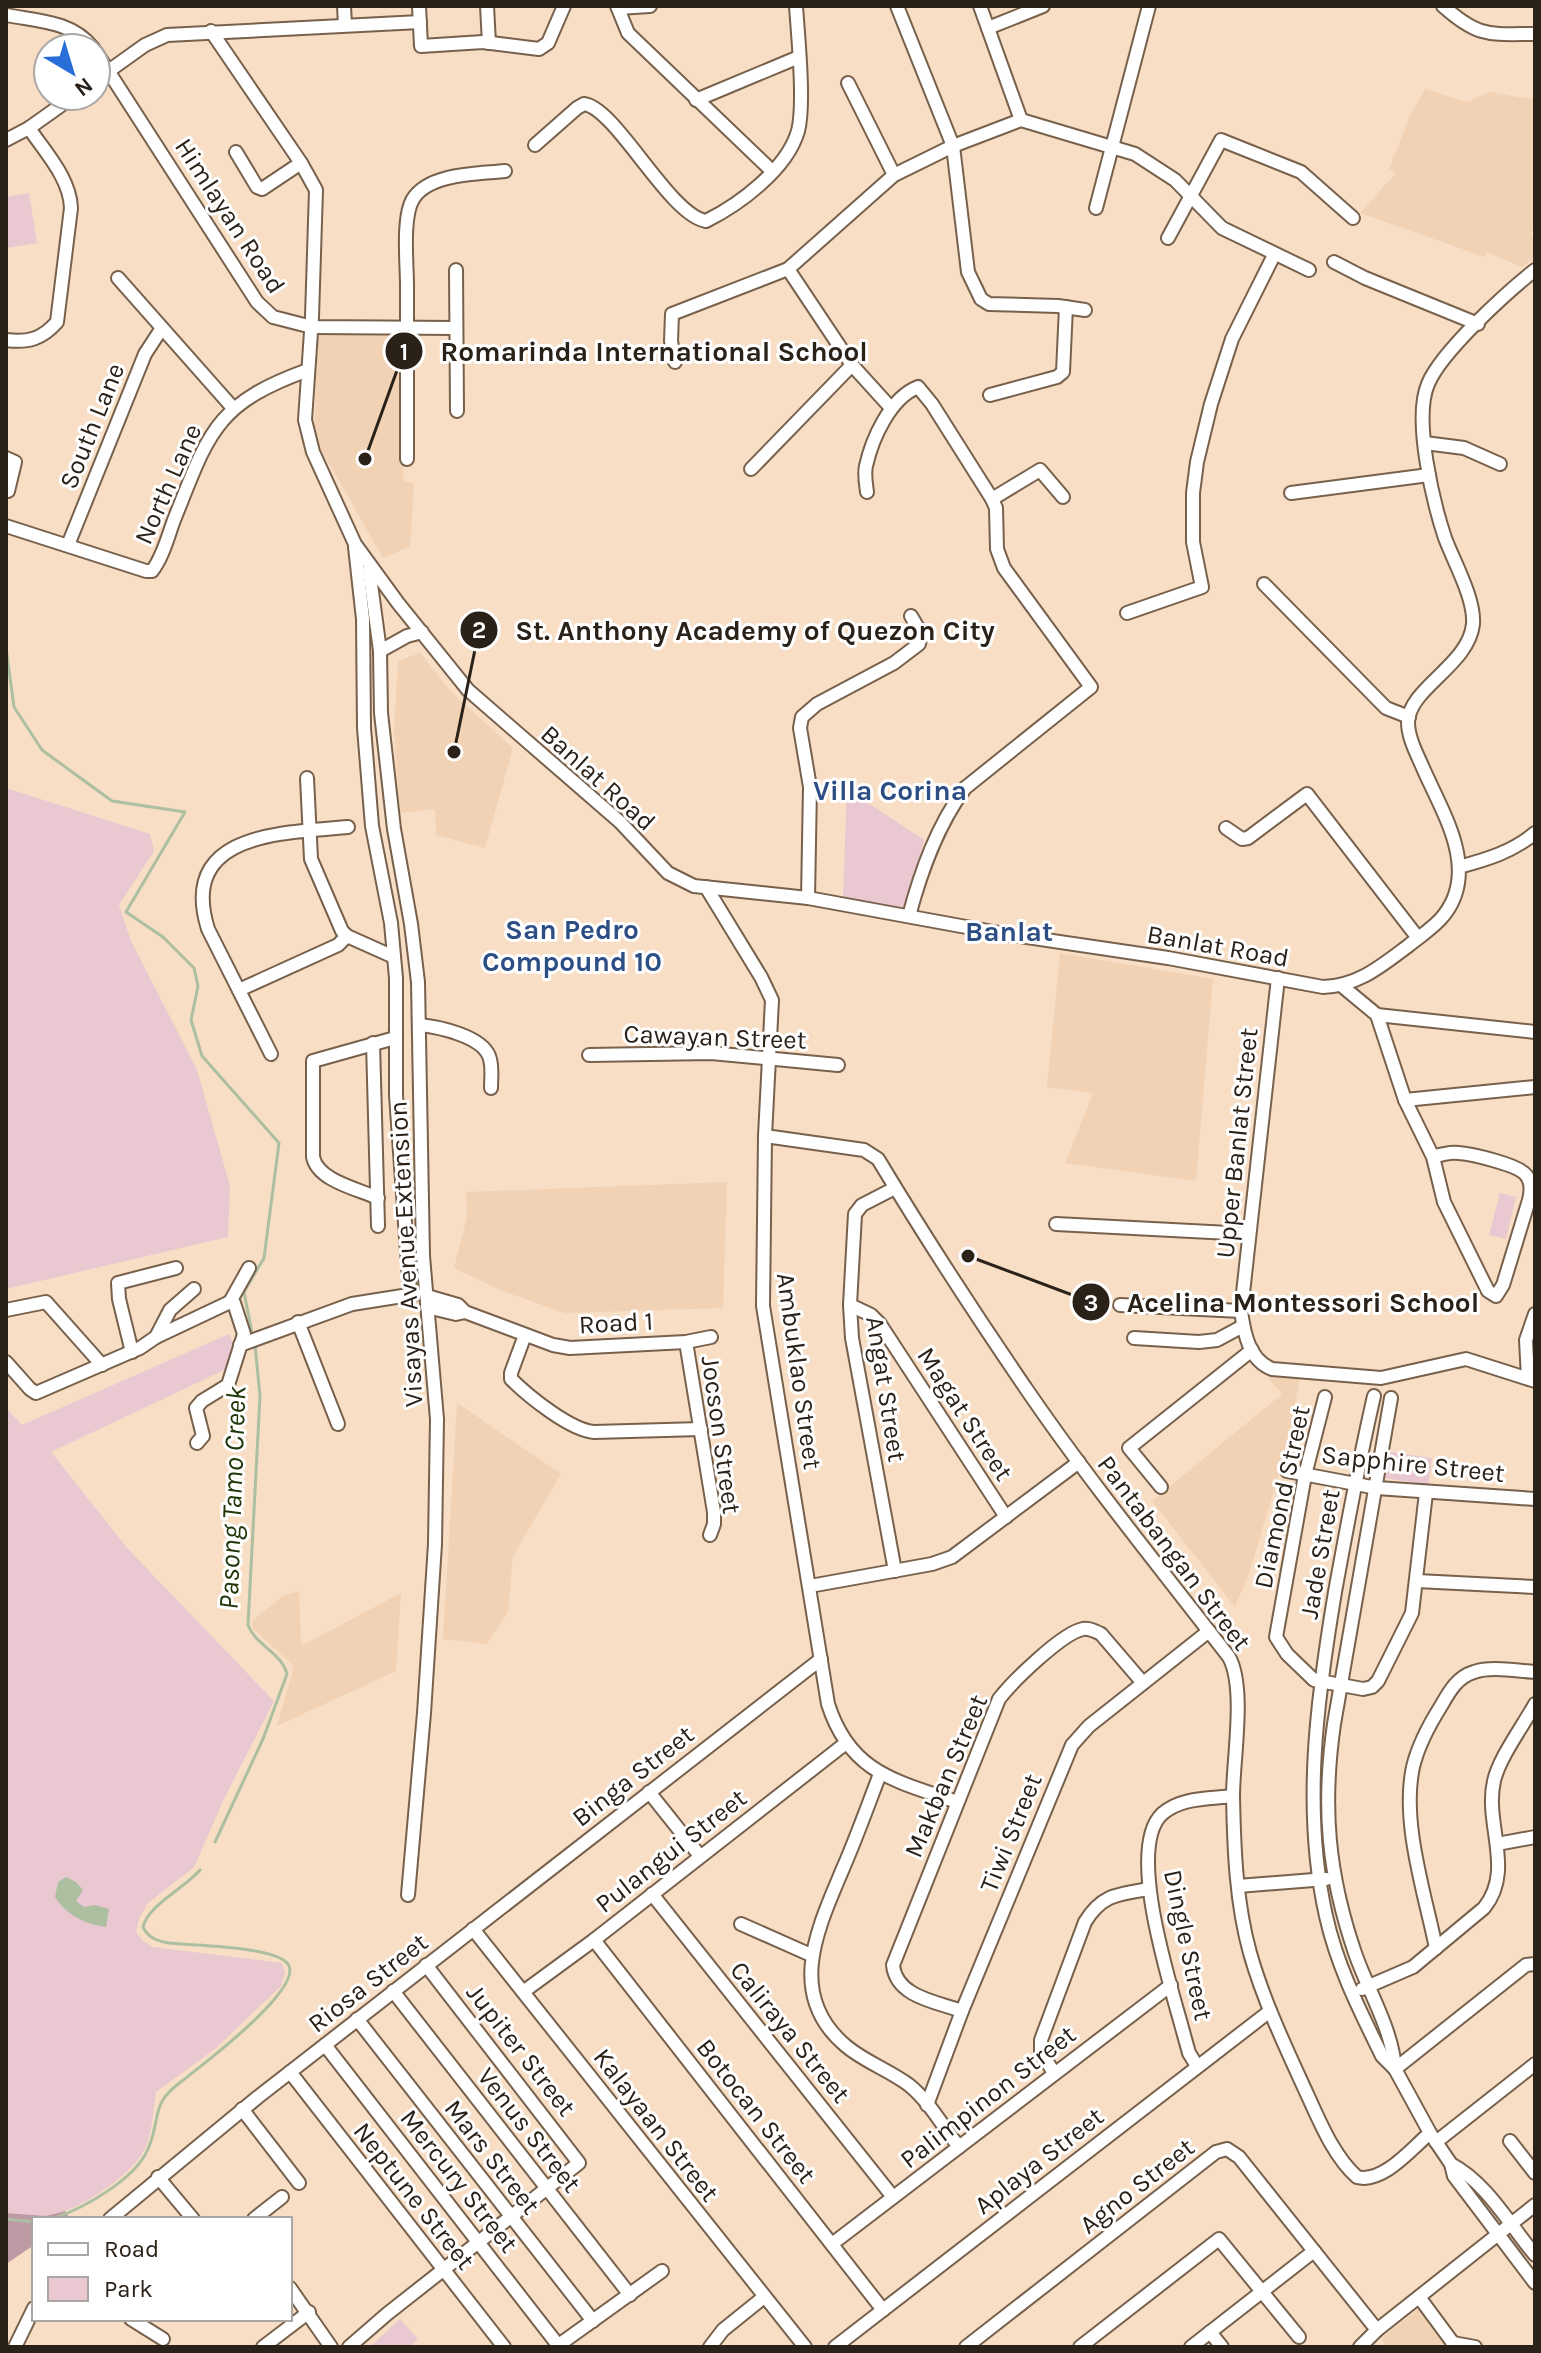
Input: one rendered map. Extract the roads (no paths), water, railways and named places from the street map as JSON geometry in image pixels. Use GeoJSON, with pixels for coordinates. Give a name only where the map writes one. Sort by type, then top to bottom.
{"type":"FeatureCollection","features":[{"type":"Feature","properties":{"kind":"street"},"geometry":{"type":"LineString","coordinates":[[344,6],[345,25]]}},
{"type":"Feature","properties":{"kind":"street"},"geometry":{"type":"LineString","coordinates":[[419,6],[421,46],[489,43],[543,49],[564,6]]}},
{"type":"Feature","properties":{"kind":"street"},"geometry":{"type":"LineString","coordinates":[[487,6],[489,43]]}},
{"type":"Feature","properties":{"kind":"street"},"geometry":{"type":"LineString","coordinates":[[650,6],[618,7],[628,33],[772,171]]}},
{"type":"Feature","properties":{"kind":"street"},"geometry":{"type":"LineString","coordinates":[[535,145],[577,108],[584,104],[591,105],[693,216],[706,221],[749,192],[772,171],[789,151],[798,130],[796,6]]}},
{"type":"Feature","properties":{"kind":"street"},"geometry":{"type":"LineString","coordinates":[[897,6],[953,146],[968,272],[981,299],[989,304],[1085,310]]}},
{"type":"Feature","properties":{"kind":"street"},"geometry":{"type":"LineString","coordinates":[[980,6],[1021,120]]}},
{"type":"Feature","properties":{"kind":"street"},"geometry":{"type":"LineString","coordinates":[[988,28],[1043,6]]}},
{"type":"Feature","properties":{"kind":"street"},"geometry":{"type":"LineString","coordinates":[[1096,208],[1149,6]]}},
{"type":"Feature","properties":{"kind":"street"},"geometry":{"type":"LineString","coordinates":[[1443,6],[1460,22],[1479,32],[1535,34]]}},
{"type":"Feature","properties":{"kind":"street","name":"Himlayan Road"},"geometry":{"type":"LineString","coordinates":[[15,13],[78,32]]}},
{"type":"Feature","properties":{"kind":"street"},"geometry":{"type":"LineString","coordinates":[[112,69],[145,45],[167,35],[420,22]]}},
{"type":"Feature","properties":{"kind":"street"},"geometry":{"type":"LineString","coordinates":[[211,31],[311,179],[317,200],[305,420],[307,436],[355,544],[369,566]]}},
{"type":"Feature","properties":{"kind":"street"},"geometry":{"type":"LineString","coordinates":[[696,100],[799,57]]}},
{"type":"Feature","properties":{"kind":"street","name":"Himlayan Road"},"geometry":{"type":"LineString","coordinates":[[112,76],[257,302],[273,317],[312,327],[456,328]]}},
{"type":"Feature","properties":{"kind":"street"},"geometry":{"type":"LineString","coordinates":[[848,83],[894,175]]}},
{"type":"Feature","properties":{"kind":"street"},"geometry":{"type":"LineString","coordinates":[[6,140],[52,112]]}},
{"type":"Feature","properties":{"kind":"street"},"geometry":{"type":"LineString","coordinates":[[675,362],[671,341],[672,314],[788,269],[894,175],[953,146],[1021,120],[1135,154],[1155,165],[1222,228],[1309,270]]}},
{"type":"Feature","properties":{"kind":"street"},"geometry":{"type":"LineString","coordinates":[[6,340],[33,340],[47,333],[57,322],[71,208],[66,185],[29,128]]}},
{"type":"Feature","properties":{"kind":"street"},"geometry":{"type":"LineString","coordinates":[[1168,238],[1221,140],[1301,172],[1353,218]]}},
{"type":"Feature","properties":{"kind":"street"},"geometry":{"type":"LineString","coordinates":[[236,152],[257,187],[262,189],[301,163]]}},
{"type":"Feature","properties":{"kind":"street"},"geometry":{"type":"LineString","coordinates":[[407,459],[407,230],[412,200],[421,190],[438,182],[505,171]]}},
{"type":"Feature","properties":{"kind":"street"},"geometry":{"type":"LineString","coordinates":[[1127,613],[1202,587],[1193,542],[1193,493],[1197,462],[1211,404],[1232,339],[1274,255]]}},
{"type":"Feature","properties":{"kind":"street"},"geometry":{"type":"LineString","coordinates":[[1334,262],[1365,278],[1478,324]]}},
{"type":"Feature","properties":{"kind":"street"},"geometry":{"type":"LineString","coordinates":[[788,269],[852,365],[891,408]]}},
{"type":"Feature","properties":{"kind":"street"},"geometry":{"type":"LineString","coordinates":[[456,270],[457,411]]}},
{"type":"Feature","properties":{"kind":"street"},"geometry":{"type":"LineString","coordinates":[[1433,1157],[1454,1153],[1469,1155],[1516,1168],[1528,1177],[1530,1195],[1503,1285],[1496,1296],[1488,1291],[1444,1202],[1433,1157],[1405,1100],[1377,1015],[1342,986],[1374,971],[1437,923],[1456,892],[1459,867],[1453,837],[1413,745],[1408,725],[1417,698],[1460,653],[1473,628],[1469,600],[1445,538],[1429,475],[1424,403],[1429,382],[1447,356],[1535,270]]}},
{"type":"Feature","properties":{"kind":"street"},"geometry":{"type":"LineString","coordinates":[[118,278],[233,408]]}},
{"type":"Feature","properties":{"kind":"street"},"geometry":{"type":"LineString","coordinates":[[990,395],[1057,377],[1063,372],[1066,307]]}},
{"type":"Feature","properties":{"kind":"street","name":"South Lane"},"geometry":{"type":"LineString","coordinates":[[68,545],[145,354],[162,328]]}},
{"type":"Feature","properties":{"kind":"street"},"geometry":{"type":"LineString","coordinates":[[751,469],[852,365]]}},
{"type":"Feature","properties":{"kind":"street","name":"North Lane"},"geometry":{"type":"LineString","coordinates":[[68,545],[152,571],[204,447],[233,408],[271,383],[308,370]]}},
{"type":"Feature","properties":{"kind":"street"},"geometry":{"type":"LineString","coordinates":[[867,492],[865,468],[891,408],[918,387],[992,499],[996,508],[997,549],[1004,568],[1091,687],[965,788],[949,810],[933,845],[909,916]]}},
{"type":"Feature","properties":{"kind":"street"},"geometry":{"type":"LineString","coordinates":[[1425,443],[1464,448],[1500,464]]}},
{"type":"Feature","properties":{"kind":"street"},"geometry":{"type":"LineString","coordinates":[[6,458],[15,462],[8,491]]}},
{"type":"Feature","properties":{"kind":"street"},"geometry":{"type":"LineString","coordinates":[[992,499],[1040,470],[1063,497]]}},
{"type":"Feature","properties":{"kind":"street"},"geometry":{"type":"LineString","coordinates":[[1291,493],[1429,475]]}},
{"type":"Feature","properties":{"kind":"street"},"geometry":{"type":"LineString","coordinates":[[6,526],[68,545]]}},
{"type":"Feature","properties":{"kind":"street","name":"Visayas Avenue Extension"},"geometry":{"type":"LineString","coordinates":[[355,544],[363,619],[364,728],[372,826],[391,923],[394,957],[396,1095],[410,1294]]}},
{"type":"Feature","properties":{"kind":"street","name":"Visayas Avenue Extension"},"geometry":{"type":"LineString","coordinates":[[369,566],[380,651],[381,713],[394,829],[418,982],[418,1096],[427,1299],[437,1419],[436,1528],[408,1895]]}},
{"type":"Feature","properties":{"kind":"street","name":"Banlat Road"},"geometry":{"type":"LineString","coordinates":[[369,566],[476,697],[608,811],[660,866],[688,883],[808,898],[1323,987],[1342,986]]}},
{"type":"Feature","properties":{"kind":"street"},"geometry":{"type":"LineString","coordinates":[[1264,584],[1386,708],[1409,717]]}},
{"type":"Feature","properties":{"kind":"street"},"geometry":{"type":"LineString","coordinates":[[808,898],[810,787],[800,728],[802,717],[817,704],[894,663],[919,644],[921,633],[911,616]]}},
{"type":"Feature","properties":{"kind":"street"},"geometry":{"type":"LineString","coordinates":[[380,651],[393,642],[422,632]]}},
{"type":"Feature","properties":{"kind":"street"},"geometry":{"type":"LineString","coordinates":[[307,778],[313,869],[347,936],[394,957]]}},
{"type":"Feature","properties":{"kind":"street"},"geometry":{"type":"LineString","coordinates":[[1226,828],[1242,839],[1248,838],[1307,794],[1418,938]]}},
{"type":"Feature","properties":{"kind":"street"},"geometry":{"type":"LineString","coordinates":[[271,1054],[208,929],[201,908],[207,873],[232,847],[248,840],[264,835],[348,827]]}},
{"type":"Feature","properties":{"kind":"street"},"geometry":{"type":"LineString","coordinates":[[1459,867],[1498,857],[1535,833]]}},
{"type":"Feature","properties":{"kind":"street","name":"Ambuklao Street"},"geometry":{"type":"LineString","coordinates":[[706,887],[772,1000],[765,1136],[763,1306],[828,1704],[834,1723],[846,1743],[880,1774],[957,1802]]}},
{"type":"Feature","properties":{"kind":"street"},"geometry":{"type":"LineString","coordinates":[[239,990],[338,945],[347,936]]}},
{"type":"Feature","properties":{"kind":"street","name":"Upper Banlat Street"},"geometry":{"type":"LineString","coordinates":[[1252,1350],[1241,1311],[1278,978]]}},
{"type":"Feature","properties":{"kind":"street"},"geometry":{"type":"LineString","coordinates":[[1377,1015],[1535,1032]]}},
{"type":"Feature","properties":{"kind":"street"},"geometry":{"type":"LineString","coordinates":[[420,1025],[452,1030],[486,1050],[490,1058],[491,1088]]}},
{"type":"Feature","properties":{"kind":"street"},"geometry":{"type":"LineString","coordinates":[[378,1198],[326,1175],[316,1167],[313,1157],[313,1061],[395,1038]]}},
{"type":"Feature","properties":{"kind":"street"},"geometry":{"type":"LineString","coordinates":[[373,1043],[378,1226]]}},
{"type":"Feature","properties":{"kind":"street","name":"Cawayan Street"},"geometry":{"type":"LineString","coordinates":[[589,1055],[694,1053],[838,1065]]}},
{"type":"Feature","properties":{"kind":"street"},"geometry":{"type":"LineString","coordinates":[[1405,1100],[1535,1087]]}},
{"type":"Feature","properties":{"kind":"street"},"geometry":{"type":"LineString","coordinates":[[396,1095],[418,1096]]}},
{"type":"Feature","properties":{"kind":"street","name":"Pantabangan Street"},"geometry":{"type":"LineString","coordinates":[[765,1136],[864,1150],[878,1159],[1027,1390],[1229,1657],[1237,1676],[1233,1796],[1238,1886],[1249,1950],[1270,2011],[1319,2119],[1342,2161],[1357,2177],[1373,2178],[1433,2137]]}},
{"type":"Feature","properties":{"kind":"street","name":"Angat Street"},"geometry":{"type":"LineString","coordinates":[[895,1188],[862,1205],[855,1214],[850,1305],[852,1338],[895,1571]]}},
{"type":"Feature","properties":{"kind":"street"},"geometry":{"type":"LineString","coordinates":[[1056,1224],[1249,1234]]}},
{"type":"Feature","properties":{"kind":"street"},"geometry":{"type":"LineString","coordinates":[[132,1352],[118,1283],[176,1268]]}},
{"type":"Feature","properties":{"kind":"street"},"geometry":{"type":"LineString","coordinates":[[6,1362],[36,1393],[132,1352],[156,1337],[230,1302],[249,1268]]}},
{"type":"Feature","properties":{"kind":"street"},"geometry":{"type":"LineString","coordinates":[[156,1337],[170,1310],[194,1289]]}},
{"type":"Feature","properties":{"kind":"street"},"geometry":{"type":"LineString","coordinates":[[240,1345],[352,1304],[410,1294],[427,1299]]}},
{"type":"Feature","properties":{"kind":"street","name":"Road 1"},"geometry":{"type":"LineString","coordinates":[[427,1299],[458,1305],[465,1312],[570,1348],[686,1342],[711,1337]]}},
{"type":"Feature","properties":{"kind":"street"},"geometry":{"type":"LineString","coordinates":[[6,1310],[46,1302],[102,1365]]}},
{"type":"Feature","properties":{"kind":"street"},"geometry":{"type":"LineString","coordinates":[[197,1443],[203,1436],[196,1408],[228,1385],[244,1334],[237,1305],[230,1302]]}},
{"type":"Feature","properties":{"kind":"street","name":"Magat Street"},"geometry":{"type":"LineString","coordinates":[[850,1305],[871,1315],[880,1324],[1006,1517]]}},
{"type":"Feature","properties":{"kind":"street"},"geometry":{"type":"LineString","coordinates":[[1120,1305],[1241,1311]]}},
{"type":"Feature","properties":{"kind":"street"},"geometry":{"type":"LineString","coordinates":[[1161,1487],[1129,1448],[1252,1350],[1263,1365],[1272,1369],[1362,1378],[1397,1376],[1460,1359],[1531,1379],[1526,1340],[1535,1314]]}},
{"type":"Feature","properties":{"kind":"street"},"geometry":{"type":"LineString","coordinates":[[298,1322],[338,1424]]}},
{"type":"Feature","properties":{"kind":"street"},"geometry":{"type":"LineString","coordinates":[[1134,1338],[1199,1342],[1217,1340],[1243,1326]]}},
{"type":"Feature","properties":{"kind":"street"},"geometry":{"type":"LineString","coordinates":[[525,1335],[511,1379],[581,1430],[701,1429]]}},
{"type":"Feature","properties":{"kind":"street","name":"Jocson Street"},"geometry":{"type":"LineString","coordinates":[[686,1342],[715,1518],[710,1535]]}},
{"type":"Feature","properties":{"kind":"street","name":"Jade Street"},"geometry":{"type":"LineString","coordinates":[[1374,1396],[1354,1485],[1320,1682],[1313,1815],[1319,1880],[1337,1957],[1382,2056],[1395,2069]]}},
{"type":"Feature","properties":{"kind":"street","name":"Diamond Street"},"geometry":{"type":"LineString","coordinates":[[1320,1682],[1295,1663],[1276,1637],[1305,1475],[1325,1397]]}},
{"type":"Feature","properties":{"kind":"street","name":"Jade Street"},"geometry":{"type":"LineString","coordinates":[[1391,1398],[1334,1724],[1327,1770],[1326,1812],[1334,1879],[1355,1952],[1394,2050],[1395,2069]]}},
{"type":"Feature","properties":{"kind":"street"},"geometry":{"type":"LineString","coordinates":[[810,1586],[952,1557],[1079,1462]]}},
{"type":"Feature","properties":{"kind":"street","name":"Sapphire Street"},"geometry":{"type":"LineString","coordinates":[[1287,1471],[1377,1488],[1535,1499]]}},
{"type":"Feature","properties":{"kind":"street"},"geometry":{"type":"LineString","coordinates":[[1320,1682],[1368,1689],[1378,1681],[1408,1623],[1417,1581],[1426,1493]]}},
{"type":"Feature","properties":{"kind":"street"},"geometry":{"type":"LineString","coordinates":[[1417,1581],[1535,1587]]}},
{"type":"Feature","properties":{"kind":"street","name":"Makban Street"},"geometry":{"type":"LineString","coordinates":[[962,2011],[907,1991],[894,1975],[893,1965],[999,1699],[1022,1673],[1071,1634],[1082,1629],[1101,1634],[1143,1683]]}},
{"type":"Feature","properties":{"kind":"street","name":"Tiwi Street"},"geometry":{"type":"LineString","coordinates":[[927,2105],[962,2011],[1072,1745],[1089,1726],[1209,1631]]}},
{"type":"Feature","properties":{"kind":"street","name":"Binga Street"},"geometry":{"type":"LineString","coordinates":[[473,1929],[821,1659]]}},
{"type":"Feature","properties":{"kind":"street"},"geometry":{"type":"LineString","coordinates":[[1436,1948],[1409,1802],[1413,1767],[1421,1744],[1446,1697],[1462,1678],[1482,1670],[1535,1672]]}},
{"type":"Feature","properties":{"kind":"street"},"geometry":{"type":"LineString","coordinates":[[1352,1993],[1413,1967],[1493,1897],[1498,1885],[1492,1806],[1495,1777],[1535,1704]]}},
{"type":"Feature","properties":{"kind":"street"},"geometry":{"type":"LineString","coordinates":[[1319,1722],[1334,1724]]}},
{"type":"Feature","properties":{"kind":"street","name":"Pulangui Street"},"geometry":{"type":"LineString","coordinates":[[523,1992],[846,1743]]}},
{"type":"Feature","properties":{"kind":"street"},"geometry":{"type":"LineString","coordinates":[[880,1774],[818,1928],[811,1955],[810,1978],[815,1999],[833,2034],[848,2048],[905,2082],[959,2147]]}},
{"type":"Feature","properties":{"kind":"street"},"geometry":{"type":"LineString","coordinates":[[649,1792],[700,1856]]}},
{"type":"Feature","properties":{"kind":"street","name":"Dingle Street"},"geometry":{"type":"LineString","coordinates":[[1197,2066],[1189,2053],[1149,1889],[1148,1840],[1160,1816],[1183,1802],[1233,1796]]}},
{"type":"Feature","properties":{"kind":"street"},"geometry":{"type":"LineString","coordinates":[[1497,1844],[1535,1837]]}},
{"type":"Feature","properties":{"kind":"street"},"geometry":{"type":"LineString","coordinates":[[1238,1886],[1334,1879]]}},
{"type":"Feature","properties":{"kind":"street"},"geometry":{"type":"LineString","coordinates":[[1054,2073],[1041,2052],[1041,2040],[1085,1922],[1094,1907],[1106,1898],[1149,1889]]}},
{"type":"Feature","properties":{"kind":"street","name":"Caliraya Street"},"geometry":{"type":"LineString","coordinates":[[652,1894],[893,2197]]}},
{"type":"Feature","properties":{"kind":"street"},"geometry":{"type":"LineString","coordinates":[[741,1924],[811,1955]]}},
{"type":"Feature","properties":{"kind":"street","name":"Riosa Street"},"geometry":{"type":"LineString","coordinates":[[112,2217],[242,2109],[473,1929]]}},
{"type":"Feature","properties":{"kind":"street","name":"Kalayaan Street"},"geometry":{"type":"LineString","coordinates":[[473,1929],[805,2347]]}},
{"type":"Feature","properties":{"kind":"street","name":"Botocan Street"},"geometry":{"type":"LineString","coordinates":[[594,1940],[883,2310]]}},
{"type":"Feature","properties":{"kind":"street"},"geometry":{"type":"LineString","coordinates":[[1535,1964],[1526,1965],[1395,2069],[1451,2164],[1454,2176],[1535,2283]]}},
{"type":"Feature","properties":{"kind":"street","name":"Jupiter Street"},"geometry":{"type":"LineString","coordinates":[[426,1965],[579,2163],[547,2189]]}},
{"type":"Feature","properties":{"kind":"street","name":"Palimpinon Street"},"geometry":{"type":"LineString","coordinates":[[832,2244],[1171,1985]]}},
{"type":"Feature","properties":{"kind":"street","name":"Venus Street"},"geometry":{"type":"LineString","coordinates":[[393,1991],[630,2295]]}},
{"type":"Feature","properties":{"kind":"street","name":"Aplaya Street"},"geometry":{"type":"LineString","coordinates":[[835,2347],[1270,2011]]}},
{"type":"Feature","properties":{"kind":"street","name":"Mars Street"},"geometry":{"type":"LineString","coordinates":[[357,2019],[593,2321]]}},
{"type":"Feature","properties":{"kind":"street","name":"Mercury Street"},"geometry":{"type":"LineString","coordinates":[[325,2045],[557,2346]]}},
{"type":"Feature","properties":{"kind":"street"},"geometry":{"type":"LineString","coordinates":[[1433,2137],[1535,2064]]}},
{"type":"Feature","properties":{"kind":"street","name":"Neptune Street"},"geometry":{"type":"LineString","coordinates":[[290,2072],[504,2347]]}},
{"type":"Feature","properties":{"kind":"street"},"geometry":{"type":"LineString","coordinates":[[242,2109],[299,2183]]}},
{"type":"Feature","properties":{"kind":"street"},"geometry":{"type":"LineString","coordinates":[[1510,2141],[1535,2173]]}},
{"type":"Feature","properties":{"kind":"street","name":"Agno Street"},"geometry":{"type":"LineString","coordinates":[[966,2347],[1222,2149],[1231,2150],[1239,2157],[1377,2330]]}},
{"type":"Feature","properties":{"kind":"street"},"geometry":{"type":"LineString","coordinates":[[1451,2164],[1478,2185],[1535,2255]]}},
{"type":"Feature","properties":{"kind":"street"},"geometry":{"type":"LineString","coordinates":[[158,2177],[191,2217]]}},
{"type":"Feature","properties":{"kind":"street"},"geometry":{"type":"LineString","coordinates":[[349,2347],[547,2189]]}},
{"type":"Feature","properties":{"kind":"street"},"geometry":{"type":"LineString","coordinates":[[257,2217],[282,2197]]}},
{"type":"Feature","properties":{"kind":"street"},"geometry":{"type":"LineString","coordinates":[[1360,2347],[1377,2330],[1535,2205]]}},
{"type":"Feature","properties":{"kind":"street"},"geometry":{"type":"LineString","coordinates":[[1080,2347],[1219,2239],[1299,2337]]}},
{"type":"Feature","properties":{"kind":"street"},"geometry":{"type":"LineString","coordinates":[[1191,2347],[1314,2251]]}},
{"type":"Feature","properties":{"kind":"street"},"geometry":{"type":"LineString","coordinates":[[557,2346],[662,2271]]}},
{"type":"Feature","properties":{"kind":"street"},"geometry":{"type":"LineString","coordinates":[[292,2291],[331,2347]]}},
{"type":"Feature","properties":{"kind":"street"},"geometry":{"type":"LineString","coordinates":[[710,2347],[723,2330],[764,2297]]}},
{"type":"Feature","properties":{"kind":"street"},"geometry":{"type":"LineString","coordinates":[[1419,2297],[1452,2345],[1475,2347]]}},
{"type":"Feature","properties":{"kind":"street"},"geometry":{"type":"LineString","coordinates":[[15,2347],[32,2312]]}},
{"type":"Feature","properties":{"kind":"street"},"geometry":{"type":"LineString","coordinates":[[263,2347],[309,2312]]}},
{"type":"Feature","properties":{"kind":"street"},"geometry":{"type":"LineString","coordinates":[[134,2321],[163,2339]]}},
{"type":"Feature","properties":{"kind":"street"},"geometry":{"type":"LineString","coordinates":[[1210,2332],[1222,2347]]}},
{"type":"Feature","properties":{"kind":"waterway","name":"Pasong Tamo Creek"},"geometry":{"type":"LineString","coordinates":[[6,648],[14,707],[42,750],[112,801],[185,812],[126,912],[163,937],[194,968],[198,986],[191,1020],[202,1056],[279,1143],[264,1258],[244,1292],[253,1338]]}},
{"type":"Feature","properties":{"kind":"waterway","name":"Pasong Tamo Creek"},"geometry":{"type":"LineString","coordinates":[[215,1842],[263,1739],[287,1674],[280,1660],[256,1638],[248,1625],[260,1396],[255,1345]]}},
{"type":"Feature","properties":{"kind":"waterway","name":"Pasong Tamo Creek"},"geometry":{"type":"LineString","coordinates":[[57,2217],[92,2201],[132,2172],[148,2149],[165,2097],[267,2008],[289,1975],[288,1964],[267,1954],[169,1943],[148,1934],[143,1927],[152,1911],[200,1870]]}},
{"type":"Feature","properties":{"kind":"waterway","name":"Pasong Tamo Creek"},"geometry":{"type":"LineString","coordinates":[[6,2219],[32,2222]]}},
{"type":"Feature","properties":{"kind":"place","name":"Romarinda International School"},"geometry":{"type":"Point","coordinates":[365,459]}},
{"type":"Feature","properties":{"kind":"place","name":"St. Anthony Academy of Quezon City"},"geometry":{"type":"Point","coordinates":[454,752]}},
{"type":"Feature","properties":{"kind":"place","name":"Acelina Montessori School"},"geometry":{"type":"Point","coordinates":[968,1256]}},
{"type":"Feature","properties":{"kind":"district","name":"Villa Corina"},"geometry":{"type":"Point","coordinates":[890,790]}},
{"type":"Feature","properties":{"kind":"district","name":"Banlat"},"geometry":{"type":"Point","coordinates":[1009,931]}},
{"type":"Feature","properties":{"kind":"district","name":"San Pedro Compound 10"},"geometry":{"type":"Point","coordinates":[572,945]}}]}
